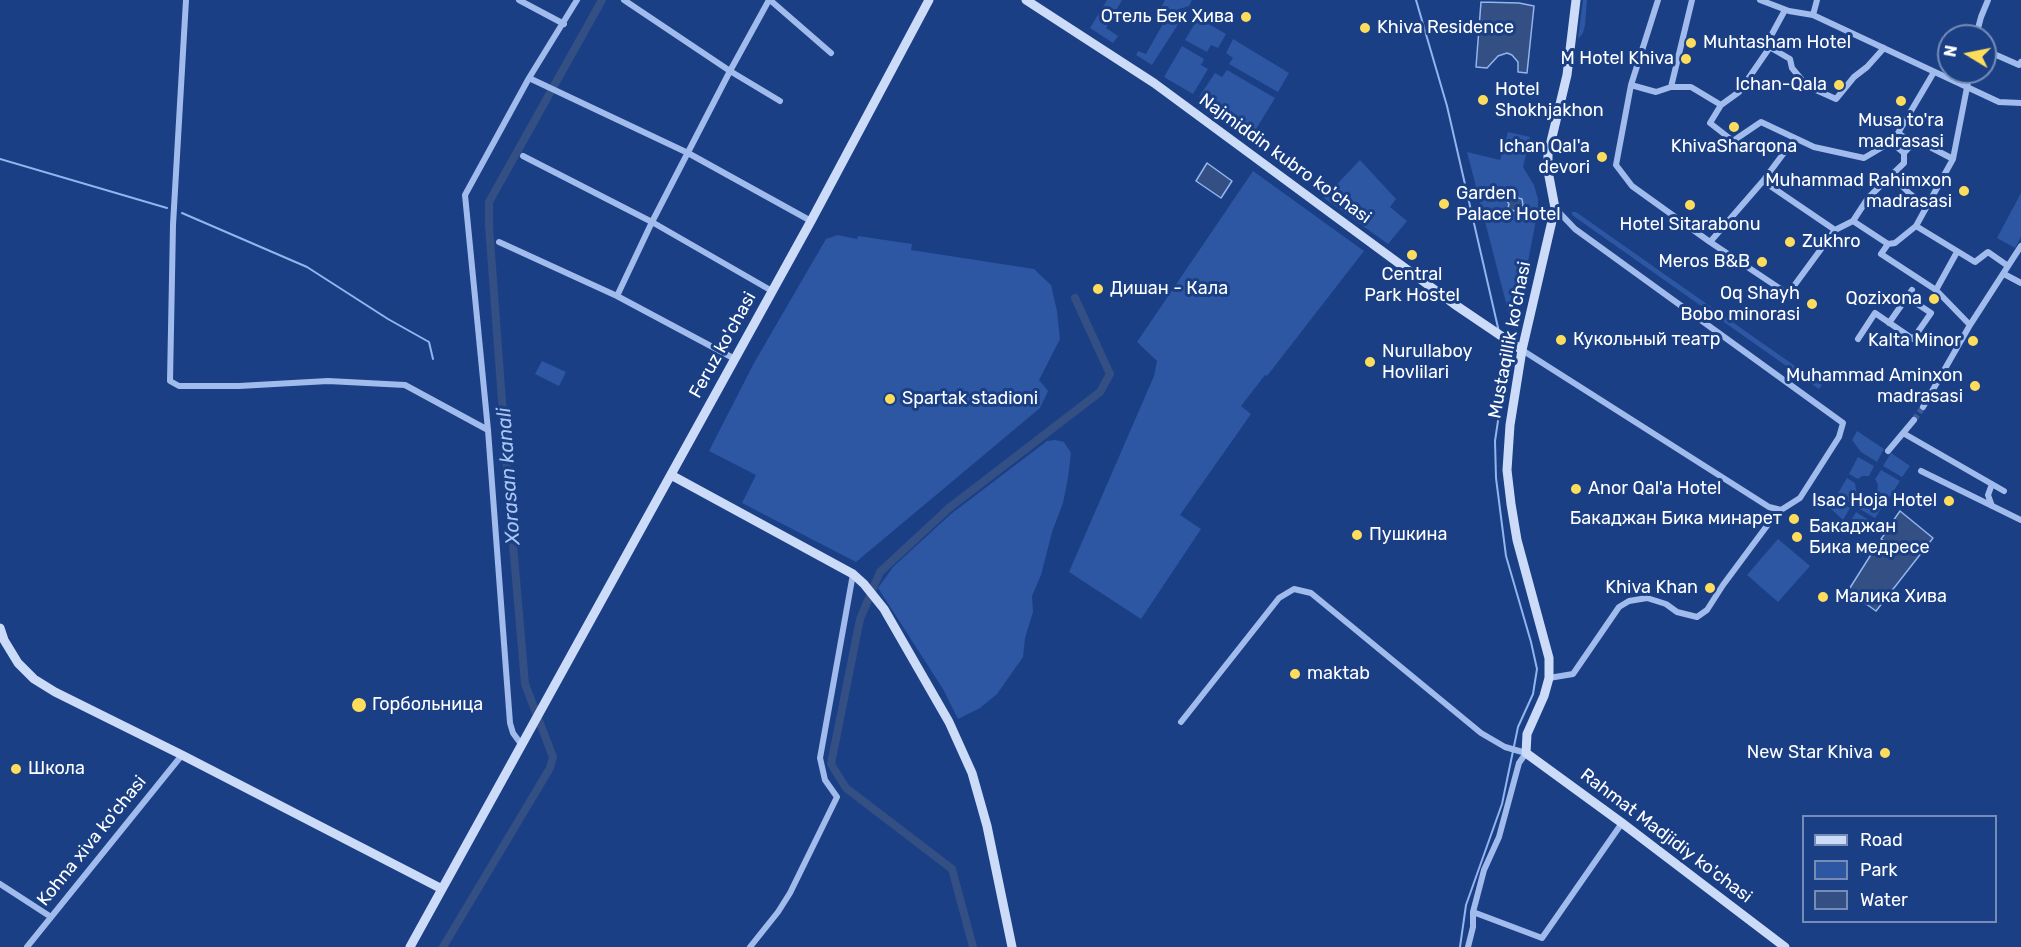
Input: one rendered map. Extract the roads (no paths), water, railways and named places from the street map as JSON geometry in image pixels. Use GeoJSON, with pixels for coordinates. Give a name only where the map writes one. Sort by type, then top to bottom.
{"type":"FeatureCollection","features":[{"type":"Feature","properties":{"kind":"main road","name":"Feruz ko'chasi"},"geometry":{"type":"LineString","coordinates":[[410,947],[811,221],[929,0]]}},
{"type":"Feature","properties":{"kind":"main road","name":"Najmiddin kubro ko'chasi"},"geometry":{"type":"LineString","coordinates":[[1026,0],[1154,83],[1494,332],[1522,350]]}},
{"type":"Feature","properties":{"kind":"main road","name":"Mustaqillik ko'chasi"},"geometry":{"type":"LineString","coordinates":[[1523,753],[1527,734],[1544,696],[1549,678],[1549,658],[1517,540],[1507,470],[1510,424],[1522,350],[1555,208],[1548,171],[1548,154],[1567,75],[1575,0]]}},
{"type":"Feature","properties":{"kind":"main road"},"geometry":{"type":"LineString","coordinates":[[671,475],[853,574],[883,608],[948,722],[972,773],[987,826],[1012,947]]}},
{"type":"Feature","properties":{"kind":"main road"},"geometry":{"type":"LineString","coordinates":[[0,628],[4,640],[18,663],[34,679],[54,692],[442,889]]}},
{"type":"Feature","properties":{"kind":"main road","name":"Rahmat Madjidiy ko'chasi"},"geometry":{"type":"LineString","coordinates":[[1523,753],[1622,823],[1785,947]]}},
{"type":"Feature","properties":{"kind":"street"},"geometry":{"type":"LineString","coordinates":[[186,0],[172,225],[170,381],[178,386],[239,386],[328,381],[405,385],[488,430]]}},
{"type":"Feature","properties":{"kind":"street"},"geometry":{"type":"LineString","coordinates":[[519,0],[564,24]]}},
{"type":"Feature","properties":{"kind":"street"},"geometry":{"type":"LineString","coordinates":[[521,744],[513,733],[510,723],[488,430],[465,195],[529,78],[577,0]]}},
{"type":"Feature","properties":{"kind":"street"},"geometry":{"type":"LineString","coordinates":[[624,0],[730,71],[780,101]]}},
{"type":"Feature","properties":{"kind":"street"},"geometry":{"type":"LineString","coordinates":[[617,296],[652,222],[730,71],[770,0],[831,53]]}},
{"type":"Feature","properties":{"kind":"street"},"geometry":{"type":"LineString","coordinates":[[1658,0],[1631,86],[1616,165],[1632,186],[1788,294],[1835,230],[1853,221],[1868,198],[1904,163],[1904,153],[1913,143]]}},
{"type":"Feature","properties":{"kind":"street"},"geometry":{"type":"LineString","coordinates":[[1671,87],[1692,0]]}},
{"type":"Feature","properties":{"kind":"street"},"geometry":{"type":"LineString","coordinates":[[1760,0],[1785,10],[1813,15],[1999,102],[2021,103]]}},
{"type":"Feature","properties":{"kind":"street"},"geometry":{"type":"LineString","coordinates":[[1813,15],[1817,0]]}},
{"type":"Feature","properties":{"kind":"street"},"geometry":{"type":"LineString","coordinates":[[1979,24],[1988,0]]}},
{"type":"Feature","properties":{"kind":"street"},"geometry":{"type":"LineString","coordinates":[[1785,10],[1766,45],[1790,59],[1792,68],[1807,87],[1836,99],[1854,77],[1867,67],[1884,48]]}},
{"type":"Feature","properties":{"kind":"street"},"geometry":{"type":"LineString","coordinates":[[1770,47],[1739,92],[1721,105],[1710,123],[1733,141],[1761,122],[1814,147],[1864,158],[1891,142],[1934,72]]}},
{"type":"Feature","properties":{"kind":"street"},"geometry":{"type":"LineString","coordinates":[[1997,55],[2019,65],[2021,62]]}},
{"type":"Feature","properties":{"kind":"street"},"geometry":{"type":"LineString","coordinates":[[529,78],[688,153],[811,221]]}},
{"type":"Feature","properties":{"kind":"street"},"geometry":{"type":"LineString","coordinates":[[1853,221],[1888,244],[1895,243],[1916,226],[1953,159],[1969,84]]}},
{"type":"Feature","properties":{"kind":"street"},"geometry":{"type":"LineString","coordinates":[[1631,86],[1656,92],[1671,87],[1690,87],[1721,105]]}},
{"type":"Feature","properties":{"kind":"street"},"geometry":{"type":"LineString","coordinates":[[1898,133],[1913,143],[1930,147],[1953,159]]}},
{"type":"Feature","properties":{"kind":"street"},"geometry":{"type":"LineString","coordinates":[[1710,242],[1763,181],[1795,138]]}},
{"type":"Feature","properties":{"kind":"street"},"geometry":{"type":"LineString","coordinates":[[1891,142],[1904,153]]}},
{"type":"Feature","properties":{"kind":"street"},"geometry":{"type":"LineString","coordinates":[[523,156],[652,222],[772,291]]}},
{"type":"Feature","properties":{"kind":"street"},"geometry":{"type":"LineString","coordinates":[[1891,175],[1927,207]]}},
{"type":"Feature","properties":{"kind":"street"},"geometry":{"type":"LineString","coordinates":[[1763,181],[1835,230]]}},
{"type":"Feature","properties":{"kind":"street"},"geometry":{"type":"LineString","coordinates":[[1549,678],[1574,674],[1619,607],[1629,601],[1647,598],[1665,604],[1677,612],[1697,617],[1707,610],[1756,538],[1781,510],[1800,498],[1839,437],[1844,423],[1575,229],[1555,208]]}},
{"type":"Feature","properties":{"kind":"street"},"geometry":{"type":"LineString","coordinates":[[1916,226],[1975,262],[1988,252],[2008,266]]}},
{"type":"Feature","properties":{"kind":"street"},"geometry":{"type":"LineString","coordinates":[[499,242],[617,296],[735,359]]}},
{"type":"Feature","properties":{"kind":"street"},"geometry":{"type":"LineString","coordinates":[[1888,244],[1881,254],[1918,282],[1936,290],[1970,325]]}},
{"type":"Feature","properties":{"kind":"street"},"geometry":{"type":"LineString","coordinates":[[1923,407],[1970,325],[2021,246]]}},
{"type":"Feature","properties":{"kind":"street"},"geometry":{"type":"LineString","coordinates":[[1936,290],[1957,252]]}},
{"type":"Feature","properties":{"kind":"street"},"geometry":{"type":"LineString","coordinates":[[2004,274],[2021,283]]}},
{"type":"Feature","properties":{"kind":"street"},"geometry":{"type":"LineString","coordinates":[[1858,339],[1875,313],[1889,323],[1913,339],[1931,313],[1910,293],[1889,323]]}},
{"type":"Feature","properties":{"kind":"street"},"geometry":{"type":"LineString","coordinates":[[1522,350],[1769,507],[1781,510]]}},
{"type":"Feature","properties":{"kind":"street"},"geometry":{"type":"LineString","coordinates":[[1888,451],[1914,420]]}},
{"type":"Feature","properties":{"kind":"street"},"geometry":{"type":"LineString","coordinates":[[1903,433],[2004,490]]}},
{"type":"Feature","properties":{"kind":"street"},"geometry":{"type":"LineString","coordinates":[[1921,471],[2021,520]]}},
{"type":"Feature","properties":{"kind":"street"},"geometry":{"type":"LineString","coordinates":[[1992,484],[1988,495],[1993,506]]}},
{"type":"Feature","properties":{"kind":"street"},"geometry":{"type":"LineString","coordinates":[[750,947],[790,893],[837,797],[825,780],[820,758],[853,574]]}},
{"type":"Feature","properties":{"kind":"street"},"geometry":{"type":"LineString","coordinates":[[1181,722],[1279,598],[1293,588],[1311,593],[1481,733],[1507,748],[1523,753],[1518,763],[1499,837],[1484,870],[1473,912],[1473,927],[1468,947]]}},
{"type":"Feature","properties":{"kind":"street","name":"Kohna xiva ko'chasi"},"geometry":{"type":"LineString","coordinates":[[27,947],[182,755]]}},
{"type":"Feature","properties":{"kind":"street"},"geometry":{"type":"LineString","coordinates":[[1473,912],[1542,938],[1622,823]]}},
{"type":"Feature","properties":{"kind":"street"},"geometry":{"type":"LineString","coordinates":[[0,884],[51,916]]}},
{"type":"Feature","properties":{"kind":"water"},"geometry":{"type":"Polygon","coordinates":[[[1481,2],[1519,3],[1534,6],[1527,73],[1518,72],[1518,62],[1507,53],[1498,56],[1487,68],[1476,67],[1481,2]]]}},
{"type":"Feature","properties":{"kind":"water"},"geometry":{"type":"Polygon","coordinates":[[[1207,163],[1232,181],[1221,198],[1196,181],[1207,163]]]}},
{"type":"Feature","properties":{"kind":"water"},"geometry":{"type":"Polygon","coordinates":[[[1517,195],[1522,199],[1523,205],[1514,211],[1508,208],[1507,201],[1517,195]]]}},
{"type":"Feature","properties":{"kind":"water"},"geometry":{"type":"Polygon","coordinates":[[[1900,511],[1933,538],[1876,611],[1848,591],[1877,545],[1880,547],[1884,541],[1881,539],[1889,528],[1892,530],[1896,523],[1893,521],[1900,511]]]}},
{"type":"Feature","properties":{"kind":"waterway","name":"Xorasan kanali"},"geometry":{"type":"LineString","coordinates":[[443,947],[550,768],[553,757],[525,684],[510,509],[489,202],[602,0]]}},
{"type":"Feature","properties":{"kind":"waterway"},"geometry":{"type":"LineString","coordinates":[[1416,0],[1447,106],[1499,332]]}},
{"type":"Feature","properties":{"kind":"waterway"},"geometry":{"type":"LineString","coordinates":[[0,159],[167,208]]}},
{"type":"Feature","properties":{"kind":"waterway"},"geometry":{"type":"LineString","coordinates":[[182,213],[307,267],[388,319],[429,342],[433,359]]}},
{"type":"Feature","properties":{"kind":"waterway"},"geometry":{"type":"LineString","coordinates":[[973,947],[952,869],[846,788],[831,764],[860,619],[880,572],[949,508],[1100,392],[1110,374],[1075,298]]}},
{"type":"Feature","properties":{"kind":"waterway"},"geometry":{"type":"LineString","coordinates":[[1460,947],[1466,905],[1502,804],[1518,727],[1533,694],[1537,669],[1506,556],[1496,478],[1495,441],[1505,374],[1500,340]]}},
{"type":"Feature","properties":{"kind":"tunnel"},"geometry":{"type":"LineString","coordinates":[[1914,420],[1923,407]]}},
{"type":"Feature","properties":{"kind":"place","name":"Отель Бек Хива"},"geometry":{"type":"Point","coordinates":[1246,17]}},
{"type":"Feature","properties":{"kind":"place","name":"Khiva Residence"},"geometry":{"type":"Point","coordinates":[1365,28]}},
{"type":"Feature","properties":{"kind":"place","name":"Muhtasham Hotel"},"geometry":{"type":"Point","coordinates":[1691,43]}},
{"type":"Feature","properties":{"kind":"place","name":"M Hotel Khiva"},"geometry":{"type":"Point","coordinates":[1686,59]}},
{"type":"Feature","properties":{"kind":"place","name":"Ichan-Qala"},"geometry":{"type":"Point","coordinates":[1839,85]}},
{"type":"Feature","properties":{"kind":"place","name":"Hotel Shokhjakhon"},"geometry":{"type":"Point","coordinates":[1483,100]}},
{"type":"Feature","properties":{"kind":"place","name":"Musa to'ra madrasasi"},"geometry":{"type":"Point","coordinates":[1901,101]}},
{"type":"Feature","properties":{"kind":"place","name":"KhivaSharqona"},"geometry":{"type":"Point","coordinates":[1734,127]}},
{"type":"Feature","properties":{"kind":"place","name":"Ichan Qal'a devori"},"geometry":{"type":"Point","coordinates":[1602,157]}},
{"type":"Feature","properties":{"kind":"place","name":"Muhammad Rahimxon madrasasi"},"geometry":{"type":"Point","coordinates":[1964,191]}},
{"type":"Feature","properties":{"kind":"place","name":"Garden Palace Hotel"},"geometry":{"type":"Point","coordinates":[1444,204]}},
{"type":"Feature","properties":{"kind":"place","name":"Hotel Sitarabonu"},"geometry":{"type":"Point","coordinates":[1690,205]}},
{"type":"Feature","properties":{"kind":"place","name":"Zukhro"},"geometry":{"type":"Point","coordinates":[1790,242]}},
{"type":"Feature","properties":{"kind":"place","name":"Central Park Hostel"},"geometry":{"type":"Point","coordinates":[1412,255]}},
{"type":"Feature","properties":{"kind":"place","name":"Meros B&B"},"geometry":{"type":"Point","coordinates":[1762,262]}},
{"type":"Feature","properties":{"kind":"place","name":"Дишан - Кала"},"geometry":{"type":"Point","coordinates":[1098,289]}},
{"type":"Feature","properties":{"kind":"place","name":"Qozixona"},"geometry":{"type":"Point","coordinates":[1934,299]}},
{"type":"Feature","properties":{"kind":"place","name":"Oq Shayh Bobo minorasi"},"geometry":{"type":"Point","coordinates":[1812,304]}},
{"type":"Feature","properties":{"kind":"place","name":"Кукольный театр"},"geometry":{"type":"Point","coordinates":[1561,340]}},
{"type":"Feature","properties":{"kind":"place","name":"Kalta Minor"},"geometry":{"type":"Point","coordinates":[1973,341]}},
{"type":"Feature","properties":{"kind":"place","name":"Nurullaboy Hovlilari"},"geometry":{"type":"Point","coordinates":[1370,362]}},
{"type":"Feature","properties":{"kind":"place","name":"Muhammad Aminxon madrasasi"},"geometry":{"type":"Point","coordinates":[1975,386]}},
{"type":"Feature","properties":{"kind":"place","name":"Spartak stadioni"},"geometry":{"type":"Point","coordinates":[890,399]}},
{"type":"Feature","properties":{"kind":"place","name":"Anor Qal'a Hotel"},"geometry":{"type":"Point","coordinates":[1576,489]}},
{"type":"Feature","properties":{"kind":"place","name":"Isac Hoja Hotel"},"geometry":{"type":"Point","coordinates":[1949,501]}},
{"type":"Feature","properties":{"kind":"place","name":"Бакаджан Бика минарет"},"geometry":{"type":"Point","coordinates":[1794,519]}},
{"type":"Feature","properties":{"kind":"place","name":"Пушкина"},"geometry":{"type":"Point","coordinates":[1357,535]}},
{"type":"Feature","properties":{"kind":"place","name":"Бакаджан Бика медресе"},"geometry":{"type":"Point","coordinates":[1797,537]}},
{"type":"Feature","properties":{"kind":"place","name":"Khiva Khan"},"geometry":{"type":"Point","coordinates":[1710,588]}},
{"type":"Feature","properties":{"kind":"place","name":"Малика Хива"},"geometry":{"type":"Point","coordinates":[1823,597]}},
{"type":"Feature","properties":{"kind":"place","name":"maktab"},"geometry":{"type":"Point","coordinates":[1295,674]}},
{"type":"Feature","properties":{"kind":"place","name":"Горбольница"},"geometry":{"type":"Point","coordinates":[359,705]}},
{"type":"Feature","properties":{"kind":"place","name":"New Star Khiva"},"geometry":{"type":"Point","coordinates":[1885,753]}},
{"type":"Feature","properties":{"kind":"place","name":"Школа"},"geometry":{"type":"Point","coordinates":[16,769]}}]}
